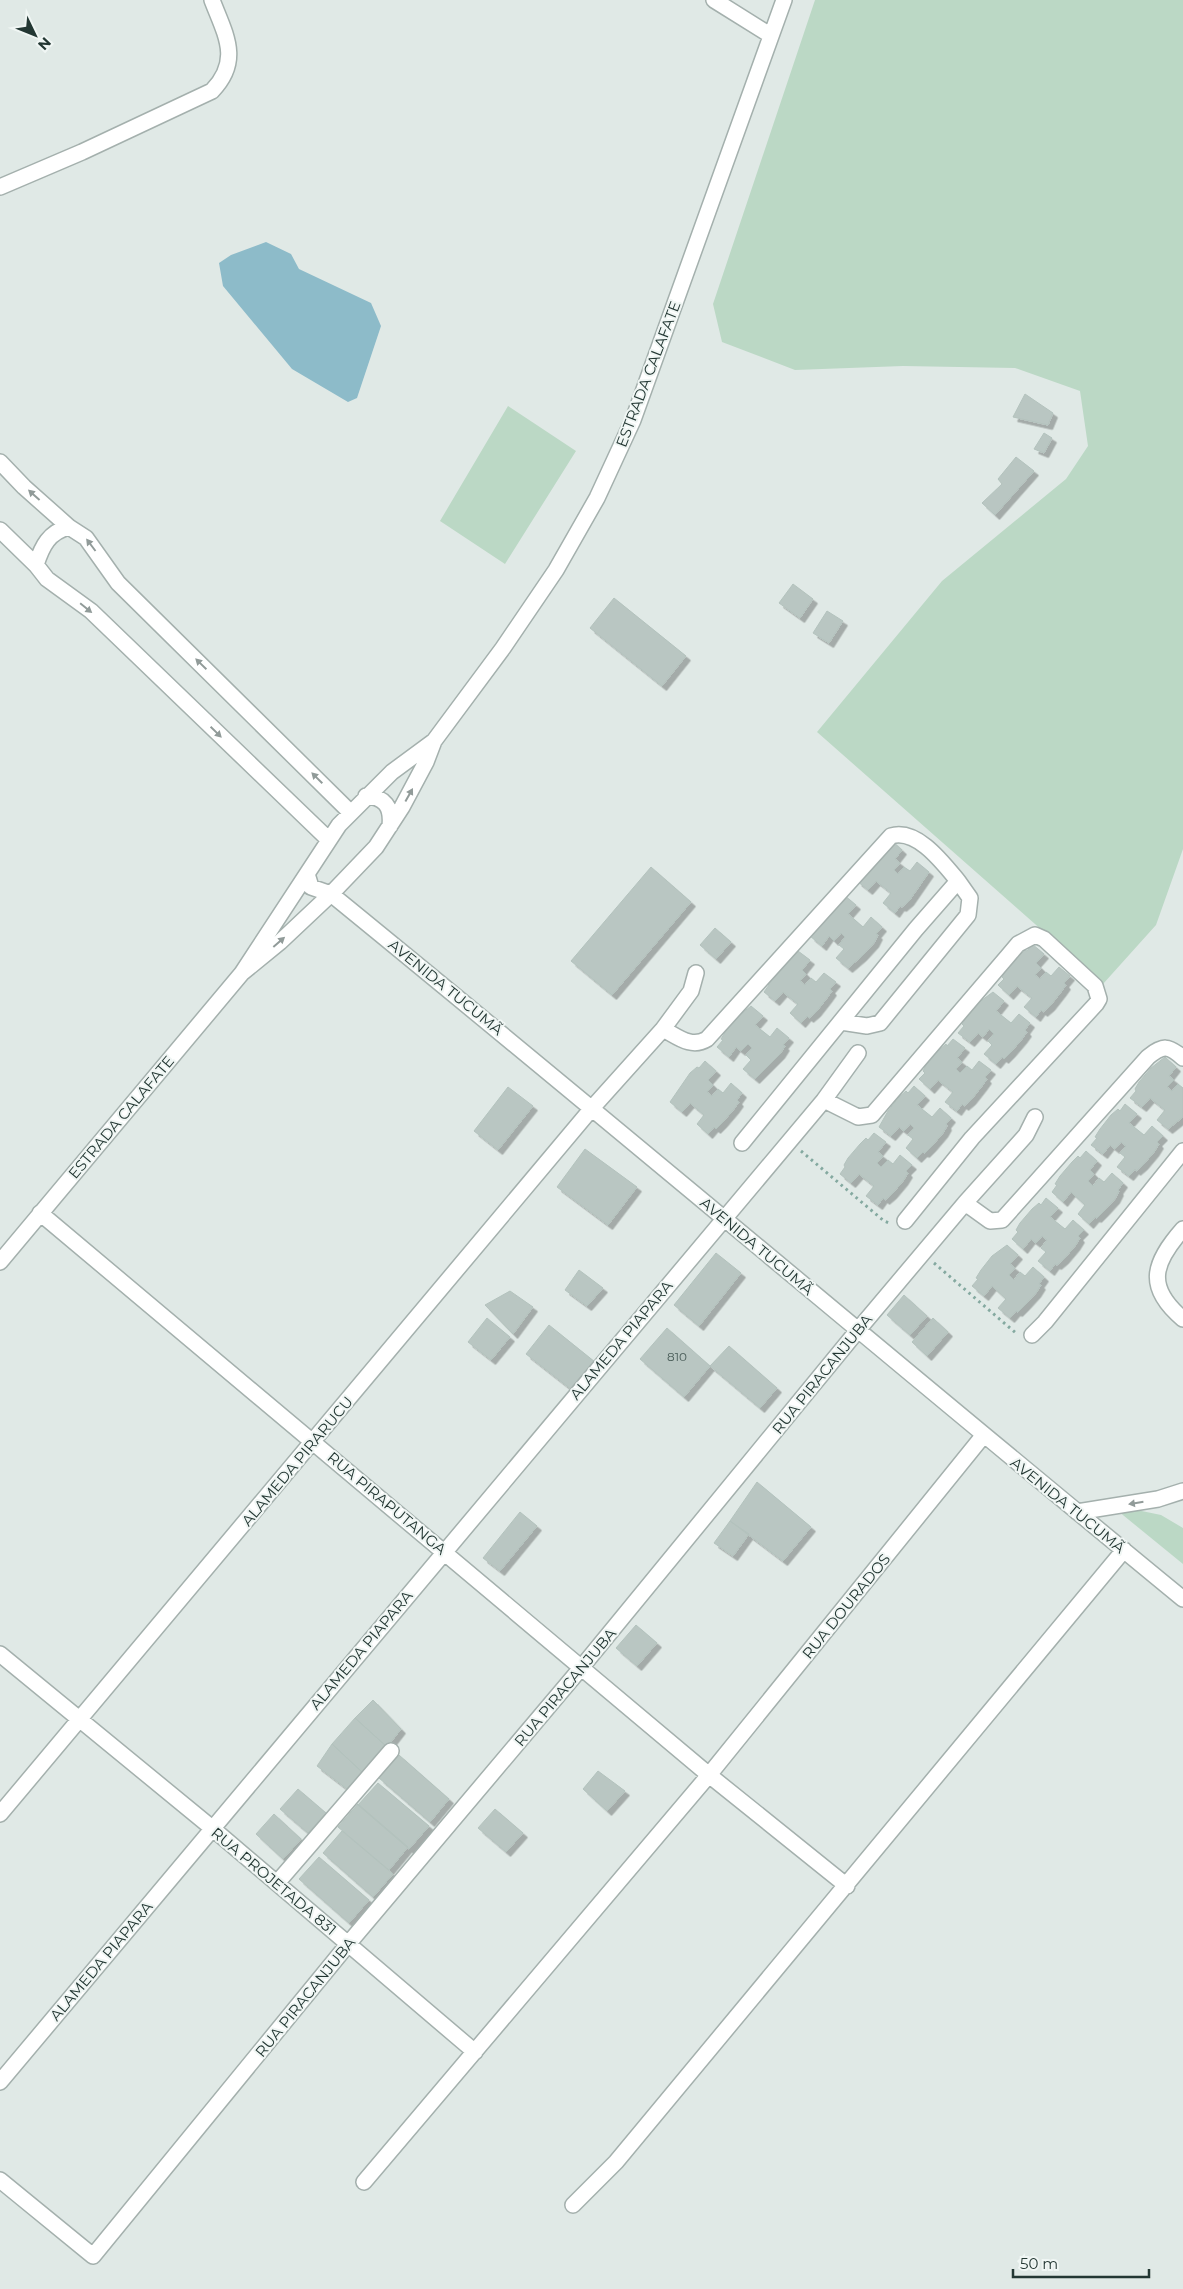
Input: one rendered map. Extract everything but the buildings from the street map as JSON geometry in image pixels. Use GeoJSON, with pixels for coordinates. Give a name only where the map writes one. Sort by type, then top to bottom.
{"type":"FeatureCollection","features":[{"type":"Feature","properties":{"kind":"street"},"geometry":{"type":"LineString","coordinates":[[0,187],[82,152],[212,91],[221,82],[226,72],[230,53],[228,42],[212,0]]}},
{"type":"Feature","properties":{"kind":"street"},"geometry":{"type":"LineString","coordinates":[[714,0],[770,35]]}},
{"type":"Feature","properties":{"kind":"street","name":"ESTRADA CALAFATE"},"geometry":{"type":"LineString","coordinates":[[242,973],[280,942],[331,894],[376,847],[416,782],[434,741],[503,648],[556,570],[597,498],[633,420],[784,0]]}},
{"type":"Feature","properties":{"kind":"street"},"geometry":{"type":"LineString","coordinates":[[0,462],[24,487],[89,542],[118,583],[351,813]]}},
{"type":"Feature","properties":{"kind":"street"},"geometry":{"type":"LineString","coordinates":[[36,565],[40,552],[51,536],[58,530],[69,527]]}},
{"type":"Feature","properties":{"kind":"street"},"geometry":{"type":"LineString","coordinates":[[0,530],[36,565],[47,579],[90,611],[329,840]]}},
{"type":"Feature","properties":{"kind":"street","name":"ESTRADA CALAFATE"},"geometry":{"type":"LineString","coordinates":[[0,1262],[242,973],[329,840],[351,813],[392,772],[434,741]]}},
{"type":"Feature","properties":{"kind":"street"},"geometry":{"type":"LineString","coordinates":[[366,796],[377,797],[383,800],[389,808],[390,826]]}},
{"type":"Feature","properties":{"kind":"street"},"geometry":{"type":"LineString","coordinates":[[663,1029],[693,1044],[700,1044],[707,1039],[891,836],[899,834],[910,836],[922,844],[958,881],[970,898],[968,915],[880,1023],[867,1026],[841,1022]]}},
{"type":"Feature","properties":{"kind":"street","name":"AVENIDA TUCUMÃ"},"geometry":{"type":"LineString","coordinates":[[307,874],[311,887],[331,894],[593,1107],[723,1219],[983,1436],[1183,1599]]}},
{"type":"Feature","properties":{"kind":"street"},"geometry":{"type":"LineString","coordinates":[[742,1143],[958,881]]}},
{"type":"Feature","properties":{"kind":"street"},"geometry":{"type":"LineString","coordinates":[[824,1100],[858,1117],[872,1115],[1007,957],[1027,938],[1035,935],[1044,939],[1095,986],[1099,998],[1096,1004],[976,1134],[905,1221]]}},
{"type":"Feature","properties":{"kind":"street"},"geometry":{"type":"LineString","coordinates":[[593,1107],[663,1029],[691,991],[696,973]]}},
{"type":"Feature","properties":{"kind":"street"},"geometry":{"type":"LineString","coordinates":[[965,1203],[990,1221],[1002,1220],[1148,1056],[1158,1049],[1166,1048],[1173,1049],[1183,1058]]}},
{"type":"Feature","properties":{"kind":"street","name":"ALAMEDA PIAPARA"},"geometry":{"type":"LineString","coordinates":[[0,2082],[788,1140],[824,1100],[858,1053]]}},
{"type":"Feature","properties":{"kind":"street","name":"ALAMEDA PIRARUCU"},"geometry":{"type":"LineString","coordinates":[[0,1814],[593,1107]]}},
{"type":"Feature","properties":{"kind":"street","name":"RUA PIRACANJUBA"},"geometry":{"type":"LineString","coordinates":[[0,2180],[93,2256],[348,1943],[582,1668],[858,1330],[965,1203],[1026,1135],[1035,1118]]}},
{"type":"Feature","properties":{"kind":"street"},"geometry":{"type":"LineString","coordinates":[[1032,1335],[1045,1322],[1183,1151]]}},
{"type":"Feature","properties":{"kind":"street","name":"RUA PIRAPUTANGA"},"geometry":{"type":"LineString","coordinates":[[40,1213],[312,1442],[444,1550],[709,1775],[847,1886]]}},
{"type":"Feature","properties":{"kind":"street"},"geometry":{"type":"LineString","coordinates":[[1183,1229],[1168,1246],[1157,1273],[1161,1294],[1168,1306],[1183,1319]]}},
{"type":"Feature","properties":{"kind":"street","name":"RUA DOURADOS"},"geometry":{"type":"LineString","coordinates":[[709,1775],[983,1436]]}},
{"type":"Feature","properties":{"kind":"street"},"geometry":{"type":"LineString","coordinates":[[1077,1512],[1182,1494]]}},
{"type":"Feature","properties":{"kind":"street"},"geometry":{"type":"LineString","coordinates":[[573,2205],[616,2162],[1124,1550]]}},
{"type":"Feature","properties":{"kind":"street","name":"RUA PROJETADA 831"},"geometry":{"type":"LineString","coordinates":[[0,1654],[212,1828],[475,2052]]}},
{"type":"Feature","properties":{"kind":"street"},"geometry":{"type":"LineString","coordinates":[[277,1883],[391,1751]]}},
{"type":"Feature","properties":{"kind":"street"},"geometry":{"type":"LineString","coordinates":[[364,2182],[709,1775]]}},
{"type":"Feature","properties":{"kind":"path"},"geometry":{"type":"LineString","coordinates":[[788,1140],[884,1221],[899,1226],[905,1221]]}},
{"type":"Feature","properties":{"kind":"path"},"geometry":{"type":"LineString","coordinates":[[922,1254],[1012,1331],[1025,1336],[1032,1335]]}},
{"type":"Feature","properties":{"kind":"green space"},"geometry":{"type":"Polygon","coordinates":[[[815,0],[1183,0],[1183,849],[1156,925],[1103,984],[817,732],[942,581],[1066,479],[1088,446],[1080,391],[1015,368],[903,366],[795,370],[722,342],[713,304],[815,0]]]}},
{"type":"Feature","properties":{"kind":"green space"},"geometry":{"type":"Polygon","coordinates":[[[508,406],[576,451],[505,564],[440,521],[508,406]]]}},
{"type":"Feature","properties":{"kind":"green space"},"geometry":{"type":"Polygon","coordinates":[[[1132,1509],[1161,1515],[1183,1528],[1183,1564],[1118,1511],[1132,1509]]]}},
{"type":"Feature","properties":{"kind":"water"},"geometry":{"type":"Polygon","coordinates":[[[266,242],[291,254],[299,269],[371,303],[381,326],[357,398],[348,402],[292,369],[223,286],[219,263],[231,255],[266,242]]]}}]}
